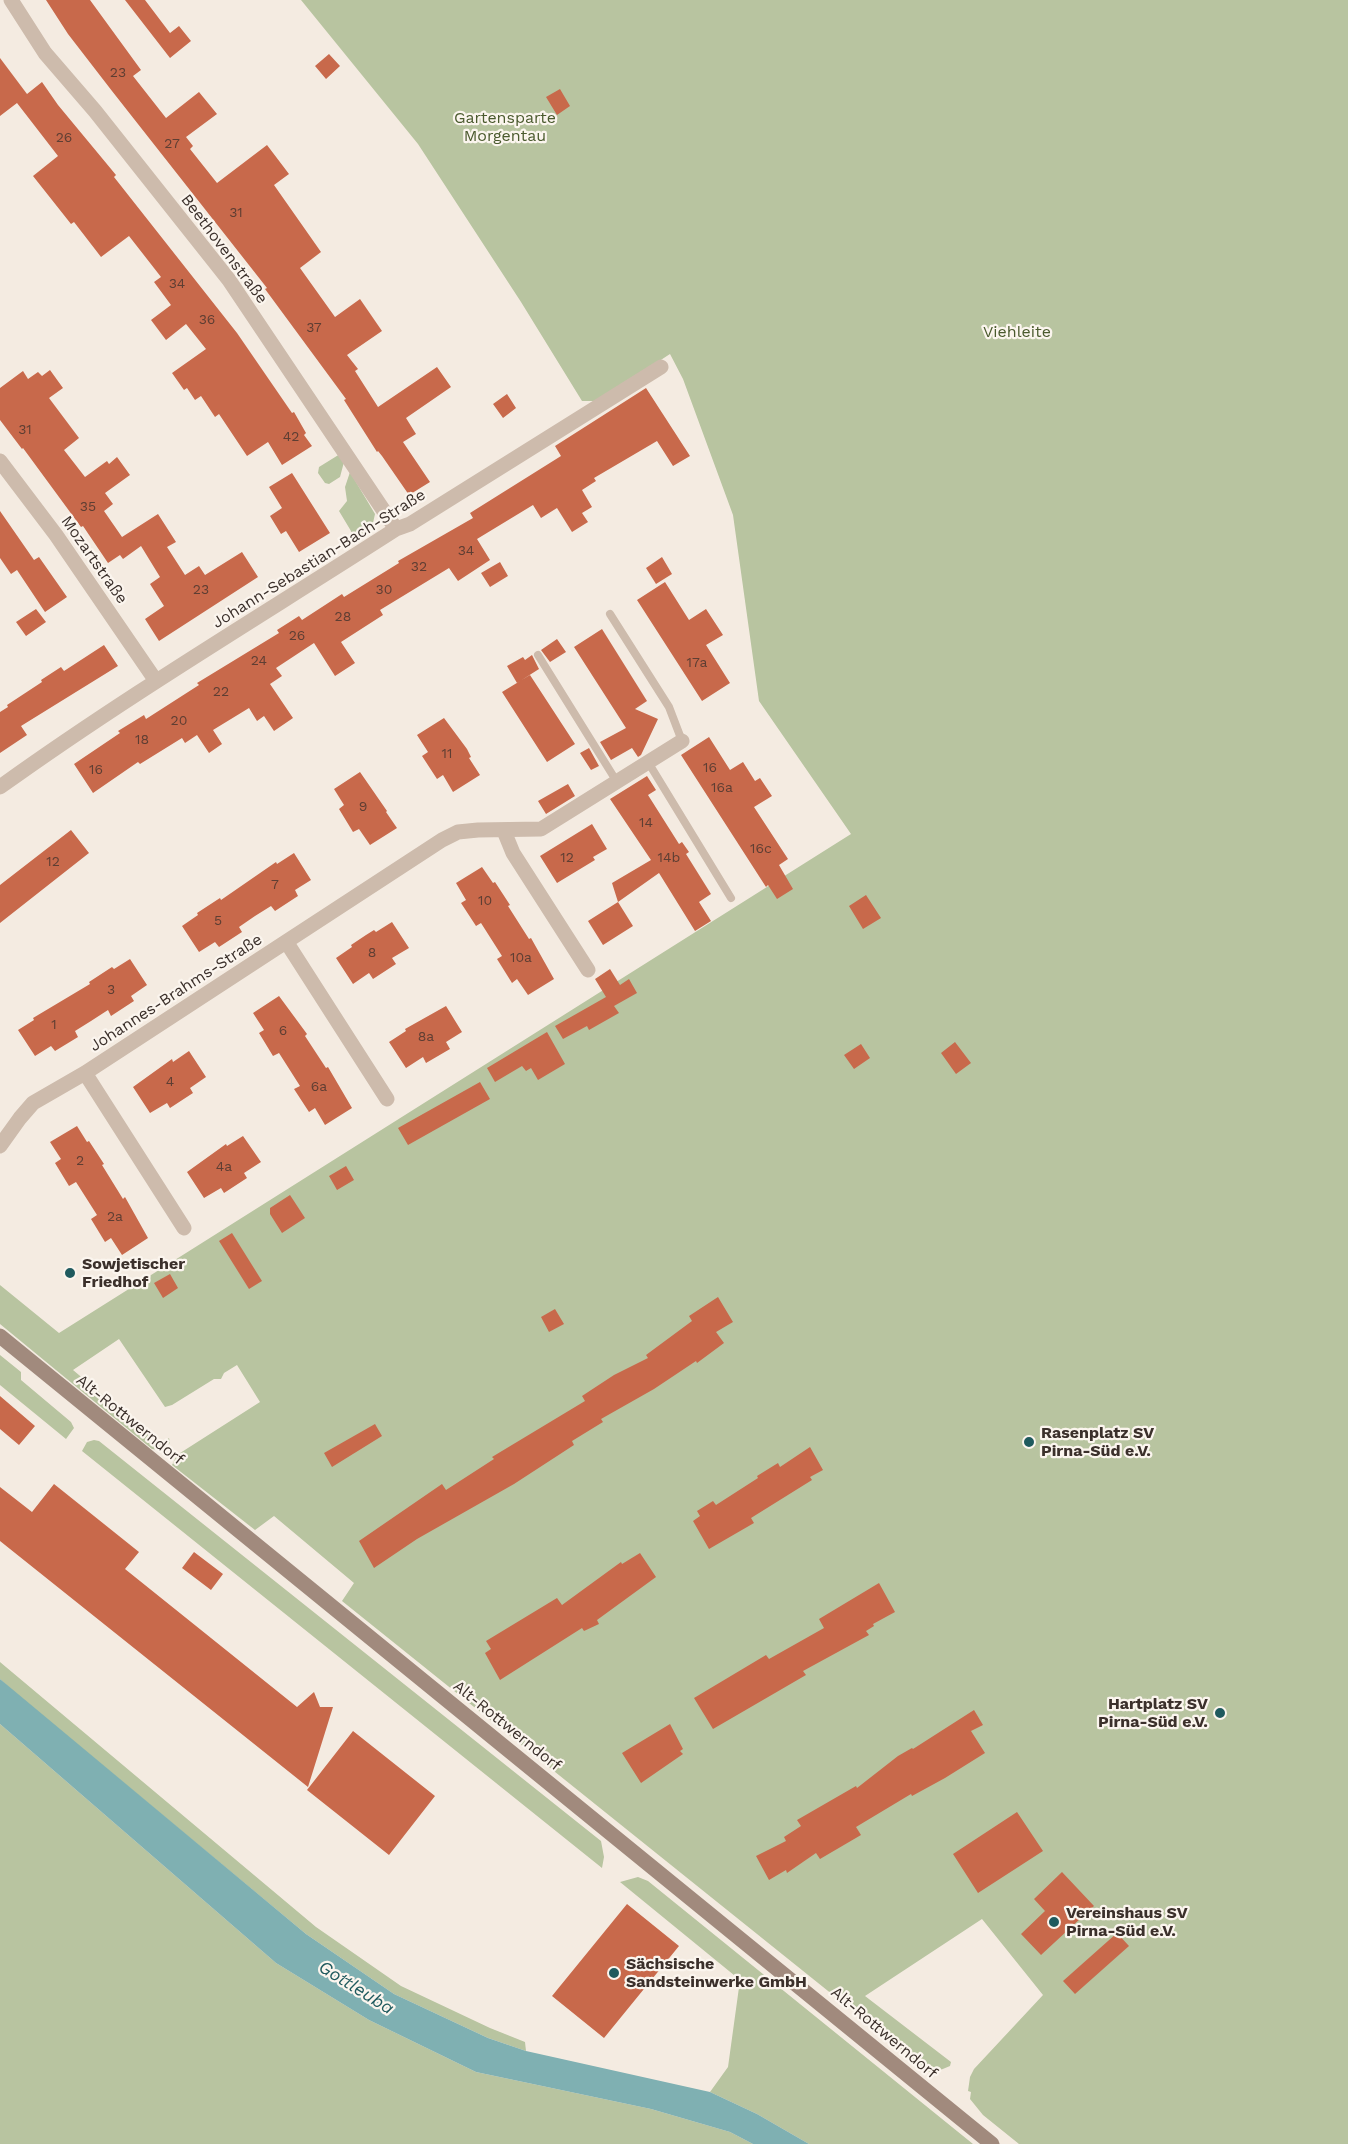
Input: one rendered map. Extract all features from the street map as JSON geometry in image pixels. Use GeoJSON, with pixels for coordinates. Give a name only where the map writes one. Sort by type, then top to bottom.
{"type":"FeatureCollection","features":[{"type":"Feature","properties":{"kind":"main road","name":"Alt-Rottwerndorf"},"geometry":{"type":"LineString","coordinates":[[0,1336],[992,2144]]}},
{"type":"Feature","properties":{"kind":"street","name":"Beethovenstraße"},"geometry":{"type":"LineString","coordinates":[[11,0],[45,53],[95,111],[229,280],[396,529]]}},
{"type":"Feature","properties":{"kind":"street","name":"Johann-Sebastian-Bach-Straße"},"geometry":{"type":"LineString","coordinates":[[0,787],[156,681],[396,529],[410,524],[661,367]]}},
{"type":"Feature","properties":{"kind":"street","name":"Mozartstraße"},"geometry":{"type":"LineString","coordinates":[[0,461],[56,535],[156,681]]}},
{"type":"Feature","properties":{"kind":"street","name":"Johannes-Brahms-Straße"},"geometry":{"type":"LineString","coordinates":[[0,1146],[33,1103],[85,1073],[442,840],[458,832],[541,829],[682,741]]}},
{"type":"Feature","properties":{"kind":"street"},"geometry":{"type":"LineString","coordinates":[[504,831],[513,853],[588,970]]}},
{"type":"Feature","properties":{"kind":"street","name":"Johannes-Brahms-Straße"},"geometry":{"type":"LineString","coordinates":[[287,943],[387,1099]]}},
{"type":"Feature","properties":{"kind":"street","name":"Johannes-Brahms-Straße"},"geometry":{"type":"LineString","coordinates":[[85,1073],[184,1228]]}},
{"type":"Feature","properties":{"kind":"lane","name":"Johannes-Brahms-Straße"},"geometry":{"type":"LineString","coordinates":[[610,614],[669,707],[682,741]]}},
{"type":"Feature","properties":{"kind":"lane"},"geometry":{"type":"LineString","coordinates":[[538,655],[617,782]]}},
{"type":"Feature","properties":{"kind":"lane"},"geometry":{"type":"LineString","coordinates":[[648,762],[731,898]]}},
{"type":"Feature","properties":{"kind":"green space"},"geometry":{"type":"Polygon","coordinates":[[[301,0],[1348,0],[1348,2144],[1019,2144],[983,2115],[970,2099],[971,2092],[968,2091],[970,2077],[974,2069],[1043,1995],[982,1919],[865,1996],[951,2062],[950,2066],[929,2072],[342,1601],[354,1583],[274,1516],[255,1530],[172,1465],[177,1455],[260,1402],[237,1365],[224,1373],[221,1379],[214,1379],[165,1407],[119,1339],[73,1370],[161,1444],[169,1438],[170,1443],[159,1450],[152,1449],[0,1324],[0,1285],[59,1333],[851,834],[759,701],[733,515],[683,379],[670,354],[598,401],[582,401],[521,302],[418,144],[301,0]]]}},
{"type":"Feature","properties":{"kind":"green space"},"geometry":{"type":"Polygon","coordinates":[[[340,454],[344,462],[340,477],[329,484],[325,483],[318,473],[319,467],[340,454]]]}},
{"type":"Feature","properties":{"kind":"green space"},"geometry":{"type":"Polygon","coordinates":[[[350,472],[375,514],[371,532],[353,542],[351,531],[339,511],[347,501],[345,487],[350,472]]]}},
{"type":"Feature","properties":{"kind":"green space"},"geometry":{"type":"Polygon","coordinates":[[[0,1355],[21,1372],[21,1380],[71,1422],[74,1428],[66,1439],[0,1385],[0,1355]]]}},
{"type":"Feature","properties":{"kind":"green space"},"geometry":{"type":"Polygon","coordinates":[[[99,1441],[601,1841],[604,1857],[602,1868],[82,1451],[87,1442],[99,1441]]]}},
{"type":"Feature","properties":{"kind":"green space"},"geometry":{"type":"Polygon","coordinates":[[[0,1662],[316,1927],[401,1986],[525,2042],[526,2051],[488,2038],[394,1994],[306,1934],[14,1692],[0,1679],[0,1662]]]}},
{"type":"Feature","properties":{"kind":"green space"},"geometry":{"type":"Polygon","coordinates":[[[0,1724],[276,1963],[369,2020],[476,2072],[651,2109],[730,2132],[753,2144],[0,2144],[0,1724]]]}},
{"type":"Feature","properties":{"kind":"green space"},"geometry":{"type":"Polygon","coordinates":[[[638,1877],[648,1881],[973,2144],[809,2144],[757,2114],[710,2092],[728,2067],[740,1980],[620,1882],[638,1877]]]}},
{"type":"Feature","properties":{"kind":"water","name":"Gottleuba"},"geometry":{"type":"Polygon","coordinates":[[[0,1679],[306,1934],[394,1994],[488,2038],[526,2051],[710,2092],[757,2114],[809,2144],[753,2144],[730,2132],[651,2109],[476,2072],[369,2020],[276,1963],[0,1724],[0,1679]]]}},
{"type":"Feature","properties":{"kind":"building"},"geometry":{"type":"Polygon","coordinates":[[[46,0],[90,0],[141,70],[133,76],[166,118],[199,92],[217,114],[186,137],[193,146],[190,149],[217,183],[267,145],[289,174],[274,185],[321,252],[300,268],[335,317],[360,299],[382,331],[347,355],[358,369],[355,371],[378,407],[437,367],[451,387],[406,418],[416,434],[403,442],[430,482],[409,495],[377,452],[344,400],[346,399],[265,289],[267,288],[68,34],[46,0]]]}},
{"type":"Feature","properties":{"kind":"building"},"geometry":{"type":"Polygon","coordinates":[[[125,0],[145,0],[170,33],[179,26],[191,41],[170,58],[125,0]]]}},
{"type":"Feature","properties":{"kind":"building"},"geometry":{"type":"Polygon","coordinates":[[[329,54],[340,66],[326,79],[315,66],[329,54]]]}},
{"type":"Feature","properties":{"kind":"building"},"geometry":{"type":"Polygon","coordinates":[[[0,58],[27,94],[42,82],[237,333],[292,413],[294,412],[306,433],[304,435],[312,446],[282,465],[268,442],[247,456],[219,414],[215,417],[201,396],[195,400],[187,388],[184,390],[172,373],[206,349],[186,324],[166,340],[151,320],[171,305],[154,282],[161,277],[129,236],[101,257],[74,222],[71,224],[33,176],[58,156],[17,103],[0,116],[0,58]]]}},
{"type":"Feature","properties":{"kind":"building"},"geometry":{"type":"Polygon","coordinates":[[[560,89],[570,106],[557,115],[546,97],[560,89]]]}},
{"type":"Feature","properties":{"kind":"building"},"geometry":{"type":"Polygon","coordinates":[[[50,370],[63,388],[49,398],[79,438],[64,450],[85,477],[107,461],[109,464],[117,457],[130,475],[105,493],[113,504],[104,511],[122,537],[158,514],[176,542],[167,547],[185,575],[199,566],[205,575],[242,552],[258,577],[159,641],[145,619],[164,606],[150,584],[160,577],[141,546],[123,559],[120,555],[108,563],[83,526],[81,527],[0,420],[0,388],[23,371],[28,379],[38,372],[42,376],[50,370]]]}},
{"type":"Feature","properties":{"kind":"building"},"geometry":{"type":"Polygon","coordinates":[[[646,388],[690,456],[673,466],[657,441],[594,478],[596,481],[582,490],[592,507],[582,513],[588,522],[572,532],[557,508],[541,518],[533,505],[477,539],[490,560],[458,581],[449,568],[380,610],[383,615],[341,642],[355,663],[335,676],[314,643],[276,668],[282,676],[270,684],[293,718],[274,731],[264,716],[257,721],[249,708],[213,730],[222,744],[209,753],[197,735],[185,743],[182,738],[140,764],[138,762],[93,793],[74,764],[120,733],[118,731],[144,715],[146,719],[199,685],[197,683],[279,633],[277,630],[299,616],[302,620],[342,594],[344,597],[399,563],[398,561],[473,518],[470,513],[561,456],[555,446],[646,388]]]}},
{"type":"Feature","properties":{"kind":"building"},"geometry":{"type":"Polygon","coordinates":[[[507,394],[516,408],[503,418],[493,404],[507,394]]]}},
{"type":"Feature","properties":{"kind":"building"},"geometry":{"type":"Polygon","coordinates":[[[292,473],[330,533],[299,552],[286,531],[281,534],[270,516],[282,508],[269,487],[292,473]]]}},
{"type":"Feature","properties":{"kind":"building"},"geometry":{"type":"Polygon","coordinates":[[[0,511],[34,560],[39,557],[67,597],[45,612],[17,570],[11,574],[0,558],[0,511]]]}},
{"type":"Feature","properties":{"kind":"building"},"geometry":{"type":"Polygon","coordinates":[[[662,557],[672,574],[656,584],[646,568],[662,557]]]}},
{"type":"Feature","properties":{"kind":"building"},"geometry":{"type":"Polygon","coordinates":[[[500,562],[508,576],[490,587],[481,573],[500,562]]]}},
{"type":"Feature","properties":{"kind":"building"},"geometry":{"type":"Polygon","coordinates":[[[665,582],[689,620],[706,609],[723,635],[706,645],[730,683],[702,701],[637,600],[665,582]]]}},
{"type":"Feature","properties":{"kind":"building"},"geometry":{"type":"Polygon","coordinates":[[[36,609],[46,622],[26,636],[16,622],[36,609]]]}},
{"type":"Feature","properties":{"kind":"building"},"geometry":{"type":"Polygon","coordinates":[[[602,629],[647,701],[635,709],[658,719],[638,757],[632,748],[611,760],[600,742],[626,728],[574,647],[602,629]]]}},
{"type":"Feature","properties":{"kind":"building"},"geometry":{"type":"Polygon","coordinates":[[[557,639],[566,652],[550,662],[541,650],[557,639]]]}},
{"type":"Feature","properties":{"kind":"building"},"geometry":{"type":"Polygon","coordinates":[[[104,645],[118,666],[21,726],[27,735],[0,753],[0,712],[61,667],[64,671],[104,645]]]}},
{"type":"Feature","properties":{"kind":"building"},"geometry":{"type":"Polygon","coordinates":[[[532,655],[539,669],[517,683],[507,666],[532,655]]]}},
{"type":"Feature","properties":{"kind":"building"},"geometry":{"type":"Polygon","coordinates":[[[530,675],[575,744],[547,762],[502,692],[530,675]]]}},
{"type":"Feature","properties":{"kind":"building"},"geometry":{"type":"Polygon","coordinates":[[[444,718],[467,749],[471,757],[469,758],[480,775],[453,792],[443,775],[437,779],[422,756],[428,752],[417,735],[444,718]]]}},
{"type":"Feature","properties":{"kind":"building"},"geometry":{"type":"Polygon","coordinates":[[[709,737],[730,770],[743,762],[755,781],[760,778],[772,796],[754,807],[788,859],[779,865],[793,889],[777,899],[768,885],[766,887],[681,755],[709,737]]]}},
{"type":"Feature","properties":{"kind":"building"},"geometry":{"type":"Polygon","coordinates":[[[589,748],[599,766],[591,770],[580,753],[589,748]]]}},
{"type":"Feature","properties":{"kind":"building"},"geometry":{"type":"Polygon","coordinates":[[[360,772],[397,828],[370,845],[359,829],[353,832],[339,809],[344,805],[334,789],[360,772]]]}},
{"type":"Feature","properties":{"kind":"building"},"geometry":{"type":"Polygon","coordinates":[[[647,776],[656,790],[648,795],[679,844],[682,842],[689,852],[686,854],[711,894],[699,902],[711,921],[695,931],[659,873],[618,902],[612,883],[651,860],[610,799],[647,776]]]}},
{"type":"Feature","properties":{"kind":"building"},"geometry":{"type":"Polygon","coordinates":[[[568,784],[575,796],[546,814],[538,801],[568,784]]]}},
{"type":"Feature","properties":{"kind":"building"},"geometry":{"type":"Polygon","coordinates":[[[592,824],[607,849],[593,857],[595,860],[557,883],[540,856],[592,824]]]}},
{"type":"Feature","properties":{"kind":"building"},"geometry":{"type":"Polygon","coordinates":[[[71,830],[89,853],[0,923],[0,885],[71,830]]]}},
{"type":"Feature","properties":{"kind":"building"},"geometry":{"type":"Polygon","coordinates":[[[294,853],[311,880],[295,890],[298,896],[275,911],[271,906],[255,916],[239,927],[242,932],[219,947],[215,942],[199,952],[182,926],[220,898],[221,900],[276,862],[277,864],[294,853]]]}},
{"type":"Feature","properties":{"kind":"building"},"geometry":{"type":"Polygon","coordinates":[[[482,867],[510,905],[508,906],[529,939],[531,938],[554,979],[528,995],[517,979],[512,983],[497,959],[502,956],[481,923],[476,926],[461,903],[466,900],[456,883],[482,867]]]}},
{"type":"Feature","properties":{"kind":"building"},"geometry":{"type":"Polygon","coordinates":[[[866,895],[881,918],[863,929],[849,906],[866,895]]]}},
{"type":"Feature","properties":{"kind":"building"},"geometry":{"type":"Polygon","coordinates":[[[618,902],[633,926],[603,945],[588,921],[618,902]]]}},
{"type":"Feature","properties":{"kind":"building"},"geometry":{"type":"Polygon","coordinates":[[[392,922],[409,948],[392,958],[396,964],[373,979],[369,973],[353,984],[336,958],[366,935],[392,922]]]}},
{"type":"Feature","properties":{"kind":"building"},"geometry":{"type":"Polygon","coordinates":[[[130,959],[147,985],[131,996],[134,1001],[111,1016],[108,1010],[75,1031],[78,1037],[55,1051],[51,1046],[35,1056],[18,1030],[34,1020],[33,1018],[90,984],[89,982],[112,967],[114,969],[130,959]]]}},
{"type":"Feature","properties":{"kind":"building"},"geometry":{"type":"Polygon","coordinates":[[[610,969],[620,985],[629,979],[637,993],[614,1006],[619,1013],[589,1030],[587,1026],[563,1039],[555,1026],[606,997],[595,979],[610,969]]]}},
{"type":"Feature","properties":{"kind":"building"},"geometry":{"type":"Polygon","coordinates":[[[279,996],[307,1034],[305,1036],[326,1068],[328,1067],[352,1108],[325,1125],[315,1108],[309,1112],[294,1089],[300,1086],[279,1053],[273,1056],[259,1033],[264,1030],[253,1013],[279,996]]]}},
{"type":"Feature","properties":{"kind":"building"},"geometry":{"type":"Polygon","coordinates":[[[446,1006],[462,1032],[446,1042],[450,1049],[426,1063],[423,1057],[406,1068],[389,1042],[406,1031],[405,1029],[446,1006]]]}},
{"type":"Feature","properties":{"kind":"building"},"geometry":{"type":"Polygon","coordinates":[[[547,1032],[565,1064],[538,1080],[531,1068],[526,1071],[522,1066],[495,1082],[487,1068],[547,1032]]]}},
{"type":"Feature","properties":{"kind":"building"},"geometry":{"type":"Polygon","coordinates":[[[955,1042],[971,1063],[956,1074],[941,1053],[955,1042]]]}},
{"type":"Feature","properties":{"kind":"building"},"geometry":{"type":"Polygon","coordinates":[[[861,1044],[870,1058],[854,1069],[844,1055],[861,1044]]]}},
{"type":"Feature","properties":{"kind":"building"},"geometry":{"type":"Polygon","coordinates":[[[189,1051],[206,1077],[190,1088],[193,1093],[170,1108],[167,1103],[150,1113],[133,1087],[172,1059],[173,1062],[189,1051]]]}},
{"type":"Feature","properties":{"kind":"building"},"geometry":{"type":"Polygon","coordinates":[[[480,1082],[490,1099],[408,1145],[398,1128],[480,1082]]]}},
{"type":"Feature","properties":{"kind":"building"},"geometry":{"type":"Polygon","coordinates":[[[77,1126],[104,1164],[102,1165],[123,1199],[125,1197],[148,1238],[122,1255],[111,1238],[105,1242],[91,1219],[97,1215],[76,1182],[69,1186],[55,1163],[61,1159],[50,1142],[77,1126]]]}},
{"type":"Feature","properties":{"kind":"building"},"geometry":{"type":"Polygon","coordinates":[[[243,1136],[261,1162],[244,1173],[247,1178],[224,1193],[221,1188],[204,1198],[187,1172],[226,1144],[227,1146],[243,1136]]]}},
{"type":"Feature","properties":{"kind":"building"},"geometry":{"type":"Polygon","coordinates":[[[346,1166],[354,1180],[337,1190],[329,1176],[346,1166]]]}},
{"type":"Feature","properties":{"kind":"building"},"geometry":{"type":"Polygon","coordinates":[[[290,1195],[305,1218],[282,1233],[270,1214],[270,1208],[290,1195]]]}},
{"type":"Feature","properties":{"kind":"building"},"geometry":{"type":"Polygon","coordinates":[[[232,1233],[262,1281],[249,1289],[219,1241],[232,1233]]]}},
{"type":"Feature","properties":{"kind":"building"},"geometry":{"type":"Polygon","coordinates":[[[170,1274],[178,1288],[163,1298],[154,1283],[170,1274]]]}},
{"type":"Feature","properties":{"kind":"building"},"geometry":{"type":"Polygon","coordinates":[[[718,1297],[733,1322],[716,1332],[724,1343],[697,1363],[696,1361],[654,1389],[601,1419],[603,1422],[572,1441],[574,1445],[514,1484],[417,1539],[374,1568],[359,1541],[442,1484],[446,1490],[494,1459],[492,1457],[585,1401],[582,1396],[614,1375],[648,1358],[646,1355],[692,1321],[689,1316],[718,1297]]]}},
{"type":"Feature","properties":{"kind":"building"},"geometry":{"type":"Polygon","coordinates":[[[555,1309],[564,1324],[549,1332],[541,1317],[555,1309]]]}},
{"type":"Feature","properties":{"kind":"building"},"geometry":{"type":"Polygon","coordinates":[[[0,1396],[35,1426],[19,1445],[0,1429],[0,1396]]]}},
{"type":"Feature","properties":{"kind":"building"},"geometry":{"type":"Polygon","coordinates":[[[375,1424],[382,1436],[332,1467],[324,1453],[375,1424]]]}},
{"type":"Feature","properties":{"kind":"building"},"geometry":{"type":"Polygon","coordinates":[[[810,1447],[823,1470],[810,1477],[812,1480],[751,1518],[754,1523],[709,1549],[693,1521],[700,1516],[697,1511],[713,1501],[716,1505],[778,1463],[780,1467],[810,1447]]]}},
{"type":"Feature","properties":{"kind":"building"},"geometry":{"type":"Polygon","coordinates":[[[54,1484],[139,1552],[125,1569],[297,1707],[314,1692],[320,1707],[333,1707],[308,1787],[0,1541],[0,1487],[32,1512],[54,1484]]]}},
{"type":"Feature","properties":{"kind":"building"},"geometry":{"type":"Polygon","coordinates":[[[194,1552],[223,1574],[211,1590],[182,1568],[194,1552]]]}},
{"type":"Feature","properties":{"kind":"building"},"geometry":{"type":"Polygon","coordinates":[[[640,1553],[656,1577],[597,1620],[599,1624],[584,1631],[582,1628],[500,1680],[485,1653],[491,1649],[486,1641],[557,1598],[562,1605],[621,1562],[622,1564],[640,1553]]]}},
{"type":"Feature","properties":{"kind":"building"},"geometry":{"type":"Polygon","coordinates":[[[879,1583],[895,1612],[873,1624],[874,1626],[866,1631],[869,1635],[803,1671],[806,1675],[713,1729],[694,1698],[766,1655],[769,1659],[824,1628],[819,1619],[879,1583]]]}},
{"type":"Feature","properties":{"kind":"building"},"geometry":{"type":"Polygon","coordinates":[[[974,1710],[983,1725],[971,1731],[985,1753],[856,1827],[861,1835],[820,1859],[816,1853],[787,1873],[786,1870],[769,1880],[756,1856],[786,1841],[784,1837],[801,1826],[797,1820],[856,1786],[857,1788],[898,1756],[974,1710]]]}},
{"type":"Feature","properties":{"kind":"building"},"geometry":{"type":"Polygon","coordinates":[[[670,1724],[683,1749],[680,1751],[683,1754],[641,1783],[622,1753],[670,1724]]]}},
{"type":"Feature","properties":{"kind":"building"},"geometry":{"type":"Polygon","coordinates":[[[353,1731],[435,1796],[389,1855],[307,1790],[353,1731]]]}},
{"type":"Feature","properties":{"kind":"building"},"geometry":{"type":"Polygon","coordinates":[[[1017,1812],[1043,1851],[978,1893],[953,1854],[1017,1812]]]}},
{"type":"Feature","properties":{"kind":"building","name":"Vereinshaus SV Pirna-Süd e.V."},"geometry":{"type":"Polygon","coordinates":[[[1062,1872],[1094,1906],[1041,1955],[1021,1934],[1045,1911],[1034,1899],[1062,1872]]]}},
{"type":"Feature","properties":{"kind":"building","name":"Sächsische Sandsteinwerke GmbH"},"geometry":{"type":"Polygon","coordinates":[[[627,1904],[679,1946],[604,2038],[552,1996],[627,1904]]]}},
{"type":"Feature","properties":{"kind":"building"},"geometry":{"type":"Polygon","coordinates":[[[1117,1933],[1129,1946],[1075,1994],[1063,1981],[1117,1933]]]}},
{"type":"Feature","properties":{"kind":"place","name":"Sowjetischer Friedhof"},"geometry":{"type":"Point","coordinates":[70,1273]}},
{"type":"Feature","properties":{"kind":"place","name":"Rasenplatz SV Pirna-Süd e.V."},"geometry":{"type":"Point","coordinates":[1029,1442]}},
{"type":"Feature","properties":{"kind":"place","name":"Hartplatz SV Pirna-Süd e.V."},"geometry":{"type":"Point","coordinates":[1220,1713]}},
{"type":"Feature","properties":{"kind":"place","name":"Vereinshaus SV Pirna-Süd e.V."},"geometry":{"type":"Point","coordinates":[1054,1922]}},
{"type":"Feature","properties":{"kind":"place","name":"Sächsische Sandsteinwerke GmbH"},"geometry":{"type":"Point","coordinates":[614,1973]}},
{"type":"Feature","properties":{"kind":"park label","name":"Gartensparte Morgentau"},"geometry":{"type":"Point","coordinates":[505,127]}},
{"type":"Feature","properties":{"kind":"park label","name":"Viehleite"},"geometry":{"type":"Point","coordinates":[1017,332]}}]}
